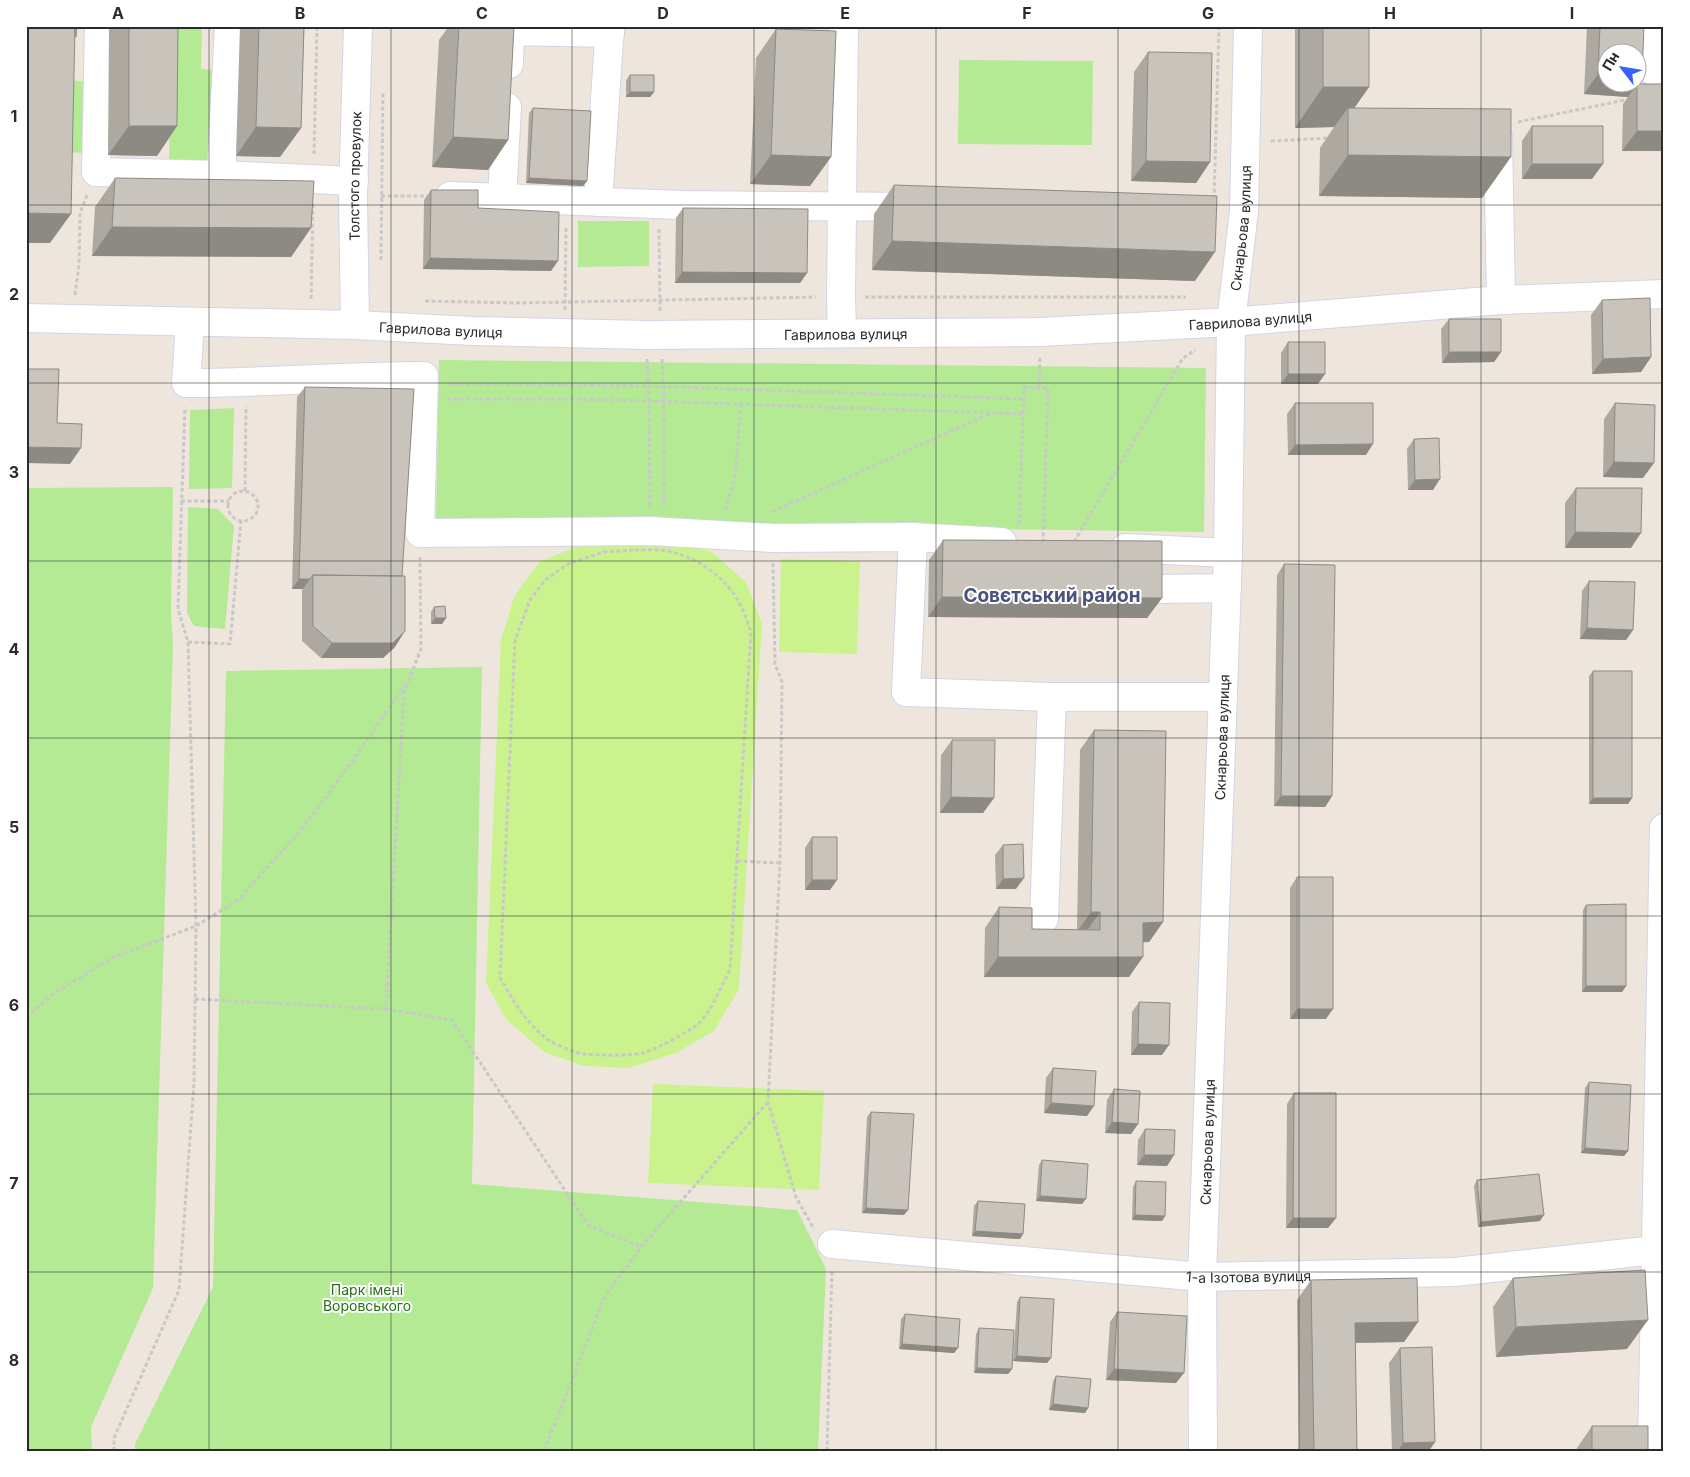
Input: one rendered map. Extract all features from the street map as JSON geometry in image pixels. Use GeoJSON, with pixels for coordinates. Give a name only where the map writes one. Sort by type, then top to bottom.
{"type":"FeatureCollection","features":[{"type":"Feature","properties":{"kind":"street"},"geometry":{"type":"LineString","coordinates":[[99,26],[96,172],[220,175],[354,188]]}},
{"type":"Feature","properties":{"kind":"street"},"geometry":{"type":"LineString","coordinates":[[220,175],[229,26]]}},
{"type":"Feature","properties":{"kind":"street","name":"Толстого провулок"},"geometry":{"type":"LineString","coordinates":[[355,325],[354,188],[358,26]]}},
{"type":"Feature","properties":{"kind":"street"},"geometry":{"type":"LineString","coordinates":[[842,332],[844,26]]}},
{"type":"Feature","properties":{"kind":"street","name":"Скнарьова вулиця"},"geometry":{"type":"LineString","coordinates":[[1202,1451],[1202,1277],[1227,588],[1231,322],[1244,211],[1248,26]]}},
{"type":"Feature","properties":{"kind":"street"},"geometry":{"type":"LineString","coordinates":[[1655,26],[1654,72],[1664,72]]}},
{"type":"Feature","properties":{"kind":"street"},"geometry":{"type":"LineString","coordinates":[[502,198],[510,31],[610,30],[598,202]]}},
{"type":"Feature","properties":{"kind":"street"},"geometry":{"type":"LineString","coordinates":[[1488,126],[1501,300]]}},
{"type":"Feature","properties":{"kind":"street"},"geometry":{"type":"LineString","coordinates":[[450,196],[659,204],[941,207]]}},
{"type":"Feature","properties":{"kind":"street","name":"Гаврилова вулиця"},"geometry":{"type":"LineString","coordinates":[[26,318],[355,325],[653,335],[842,332],[1039,332],[1231,322],[1501,300],[1664,294]]}},
{"type":"Feature","properties":{"kind":"street"},"geometry":{"type":"LineString","coordinates":[[190,322],[186,383],[246,383],[354,377],[424,376],[420,533],[657,531],[720,535],[769,526],[1031,544]]}},
{"type":"Feature","properties":{"kind":"street"},"geometry":{"type":"LineString","coordinates":[[913,537],[906,692],[1052,697],[1223,697]]}},
{"type":"Feature","properties":{"kind":"street"},"geometry":{"type":"LineString","coordinates":[[1072,545],[1228,553]]}},
{"type":"Feature","properties":{"kind":"street"},"geometry":{"type":"LineString","coordinates":[[1162,589],[1227,588]]}},
{"type":"Feature","properties":{"kind":"street"},"geometry":{"type":"LineString","coordinates":[[1044,919],[1052,697]]}},
{"type":"Feature","properties":{"kind":"street"},"geometry":{"type":"LineString","coordinates":[[1652,1451],[1660,1249],[1664,828]]}},
{"type":"Feature","properties":{"kind":"street","name":"1-а Ізотова вулиця"},"geometry":{"type":"LineString","coordinates":[[832,1244],[1202,1277],[1455,1272],[1660,1249]]}},
{"type":"Feature","properties":{"kind":"path"},"geometry":{"type":"LineString","coordinates":[[1214,200],[1219,26]]}},
{"type":"Feature","properties":{"kind":"path"},"geometry":{"type":"LineString","coordinates":[[381,263],[384,86]]}},
{"type":"Feature","properties":{"kind":"path"},"geometry":{"type":"LineString","coordinates":[[1488,126],[1632,99]]}},
{"type":"Feature","properties":{"kind":"path"},"geometry":{"type":"LineString","coordinates":[[1245,141],[1327,139],[1335,136]]}},
{"type":"Feature","properties":{"kind":"path"},"geometry":{"type":"LineString","coordinates":[[72,319],[79,265],[80,213],[96,172]]}},
{"type":"Feature","properties":{"kind":"path"},"geometry":{"type":"LineString","coordinates":[[354,188],[382,196],[450,196]]}},
{"type":"Feature","properties":{"kind":"path"},"geometry":{"type":"LineString","coordinates":[[565,333],[566,200]]}},
{"type":"Feature","properties":{"kind":"path"},"geometry":{"type":"LineString","coordinates":[[657,531],[648,386],[653,335],[660,299],[659,204]]}},
{"type":"Feature","properties":{"kind":"path"},"geometry":{"type":"LineString","coordinates":[[519,302],[841,296],[1190,297]]}},
{"type":"Feature","properties":{"kind":"path"},"geometry":{"type":"LineString","coordinates":[[653,335],[664,402],[657,531]]}},
{"type":"Feature","properties":{"kind":"path"},"geometry":{"type":"LineString","coordinates":[[1072,545],[1184,358],[1199,346]]}},
{"type":"Feature","properties":{"kind":"path"},"geometry":{"type":"LineString","coordinates":[[1038,388],[1040,360]]}},
{"type":"Feature","properties":{"kind":"path"},"geometry":{"type":"LineString","coordinates":[[114,1451],[114,1438],[179,1290],[194,1083],[196,926],[188,642],[178,609],[186,383]]}},
{"type":"Feature","properties":{"kind":"path"},"geometry":{"type":"LineString","coordinates":[[245,491],[246,383]]}},
{"type":"Feature","properties":{"kind":"path"},"geometry":{"type":"LineString","coordinates":[[424,391],[648,386],[1024,399]]}},
{"type":"Feature","properties":{"kind":"path"},"geometry":{"type":"LineString","coordinates":[[1024,387],[1048,388],[1031,544],[1024,414],[1024,387]]}},
{"type":"Feature","properties":{"kind":"path"},"geometry":{"type":"LineString","coordinates":[[424,391],[572,399],[1024,414]]}},
{"type":"Feature","properties":{"kind":"path"},"geometry":{"type":"LineString","coordinates":[[720,535],[735,475],[741,404]]}},
{"type":"Feature","properties":{"kind":"path"},"geometry":{"type":"LineString","coordinates":[[827,1451],[832,1244],[817,1234],[796,1198],[768,1102],[780,863],[782,682],[775,664],[769,526],[990,413]]}},
{"type":"Feature","properties":{"kind":"path"},"geometry":{"type":"LineString","coordinates":[[245,491],[254,495],[257,499],[258,508],[254,517],[250,520],[240,521],[232,516],[229,511],[229,501],[235,493],[245,491]]}},
{"type":"Feature","properties":{"kind":"path"},"geometry":{"type":"LineString","coordinates":[[181,501],[229,501]]}},
{"type":"Feature","properties":{"kind":"path"},"geometry":{"type":"LineString","coordinates":[[188,642],[230,644],[240,521]]}},
{"type":"Feature","properties":{"kind":"path"},"geometry":{"type":"LineString","coordinates":[[386,1008],[404,692],[421,649],[420,533]]}},
{"type":"Feature","properties":{"kind":"path"},"geometry":{"type":"LineString","coordinates":[[635,550],[665,551],[689,557],[714,573],[732,590],[744,610],[751,632],[736,861],[730,969],[718,995],[699,1024],[643,1053],[609,1055],[576,1053],[551,1042],[533,1027],[516,1006],[500,978],[515,640],[530,600],[545,580],[570,563],[604,552],[635,550]]}},
{"type":"Feature","properties":{"kind":"path"},"geometry":{"type":"LineString","coordinates":[[26,1017],[56,992],[112,958],[196,926],[238,900],[302,830],[409,680]]}},
{"type":"Feature","properties":{"kind":"path"},"geometry":{"type":"LineString","coordinates":[[736,861],[780,863]]}},
{"type":"Feature","properties":{"kind":"path"},"geometry":{"type":"LineString","coordinates":[[195,999],[386,1008],[452,1020],[588,1225],[641,1247]]}},
{"type":"Feature","properties":{"kind":"path"},"geometry":{"type":"LineString","coordinates":[[544,1451],[605,1296],[641,1247],[768,1102]]}},
{"type":"Feature","properties":{"kind":"green space"},"geometry":{"type":"Polygon","coordinates":[[[171,26],[202,26],[201,69],[221,70],[219,165],[169,164],[171,26]]]}},
{"type":"Feature","properties":{"kind":"green space"},"geometry":{"type":"Polygon","coordinates":[[[959,60],[1093,61],[1092,145],[958,144],[959,60]]]}},
{"type":"Feature","properties":{"kind":"green space"},"geometry":{"type":"Polygon","coordinates":[[[68,80],[88,82],[84,153],[63,152],[68,80]]]}},
{"type":"Feature","properties":{"kind":"green space"},"geometry":{"type":"Polygon","coordinates":[[[578,221],[649,221],[649,266],[578,267],[578,221]]]}},
{"type":"Feature","properties":{"kind":"green space"},"geometry":{"type":"Polygon","coordinates":[[[439,360],[1206,368],[1204,532],[436,521],[439,360]]]}},
{"type":"Feature","properties":{"kind":"green space"},"geometry":{"type":"Polygon","coordinates":[[[234,408],[232,488],[189,489],[190,410],[234,408]]]}},
{"type":"Feature","properties":{"kind":"green space"},"geometry":{"type":"Polygon","coordinates":[[[173,487],[171,614],[173,644],[153,1288],[91,1427],[92,1451],[26,1451],[26,488],[173,487]]]}},
{"type":"Feature","properties":{"kind":"green space"},"geometry":{"type":"Polygon","coordinates":[[[188,507],[218,509],[234,526],[225,629],[194,626],[187,613],[188,507]]]}},
{"type":"Feature","properties":{"kind":"green space"},"geometry":{"type":"Polygon","coordinates":[[[676,541],[712,552],[746,582],[762,624],[739,989],[714,1031],[676,1053],[629,1068],[584,1066],[544,1052],[506,1019],[486,983],[501,640],[514,597],[539,562],[586,543],[676,541]]]}},
{"type":"Feature","properties":{"kind":"green space"},"geometry":{"type":"Polygon","coordinates":[[[781,559],[860,561],[857,654],[779,652],[781,559]]]}},
{"type":"Feature","properties":{"kind":"green space","name":"Парк імені Воровського"},"geometry":{"type":"Polygon","coordinates":[[[482,667],[472,1184],[797,1210],[826,1269],[818,1451],[135,1451],[135,1444],[213,1287],[226,671],[482,667]]]}},
{"type":"Feature","properties":{"kind":"green space"},"geometry":{"type":"Polygon","coordinates":[[[653,1084],[824,1091],[819,1190],[648,1183],[653,1084]]]}},
{"type":"Feature","properties":{"kind":"building"},"geometry":{"type":"Polygon","coordinates":[[[26,26],[75,26],[71,214],[26,213],[26,26]]]}},
{"type":"Feature","properties":{"kind":"building"},"geometry":{"type":"Polygon","coordinates":[[[75,26],[77,26],[76,37],[75,37],[75,26]]]}},
{"type":"Feature","properties":{"kind":"building"},"geometry":{"type":"Polygon","coordinates":[[[129,26],[178,26],[177,126],[129,126],[129,26]]]}},
{"type":"Feature","properties":{"kind":"building"},"geometry":{"type":"Polygon","coordinates":[[[259,26],[304,26],[301,128],[256,127],[259,26]]]}},
{"type":"Feature","properties":{"kind":"building"},"geometry":{"type":"Polygon","coordinates":[[[459,26],[514,26],[508,140],[453,137],[459,26]]]}},
{"type":"Feature","properties":{"kind":"building"},"geometry":{"type":"Polygon","coordinates":[[[1323,26],[1369,26],[1369,87],[1323,87],[1323,26]]]}},
{"type":"Feature","properties":{"kind":"building"},"geometry":{"type":"Polygon","coordinates":[[[1600,26],[1644,26],[1643,42],[1599,42],[1600,26]]]}},
{"type":"Feature","properties":{"kind":"building"},"geometry":{"type":"Polygon","coordinates":[[[776,29],[836,31],[831,157],[771,155],[776,29]]]}},
{"type":"Feature","properties":{"kind":"building"},"geometry":{"type":"Polygon","coordinates":[[[1148,52],[1212,53],[1210,162],[1146,161],[1148,52]]]}},
{"type":"Feature","properties":{"kind":"building"},"geometry":{"type":"Polygon","coordinates":[[[630,75],[654,75],[654,92],[630,92],[630,75]]]}},
{"type":"Feature","properties":{"kind":"building"},"geometry":{"type":"Polygon","coordinates":[[[1648,84],[1664,84],[1664,131],[1637,131],[1637,92],[1648,92],[1648,84]]]}},
{"type":"Feature","properties":{"kind":"building"},"geometry":{"type":"Polygon","coordinates":[[[533,108],[591,111],[587,181],[529,178],[533,108]]]}},
{"type":"Feature","properties":{"kind":"building"},"geometry":{"type":"Polygon","coordinates":[[[1348,108],[1511,109],[1511,157],[1348,155],[1348,108]]]}},
{"type":"Feature","properties":{"kind":"building"},"geometry":{"type":"Polygon","coordinates":[[[1532,126],[1603,126],[1603,164],[1532,164],[1532,126]]]}},
{"type":"Feature","properties":{"kind":"building"},"geometry":{"type":"Polygon","coordinates":[[[115,178],[314,181],[311,228],[112,227],[115,178]]]}},
{"type":"Feature","properties":{"kind":"building"},"geometry":{"type":"Polygon","coordinates":[[[894,185],[1217,196],[1215,252],[892,241],[894,185]]]}},
{"type":"Feature","properties":{"kind":"building"},"geometry":{"type":"Polygon","coordinates":[[[431,190],[478,190],[478,208],[559,212],[558,261],[430,258],[431,190]]]}},
{"type":"Feature","properties":{"kind":"building"},"geometry":{"type":"Polygon","coordinates":[[[683,208],[808,209],[807,273],[682,272],[683,208]]]}},
{"type":"Feature","properties":{"kind":"building"},"geometry":{"type":"Polygon","coordinates":[[[1650,298],[1651,357],[1603,359],[1602,300],[1650,298]]]}},
{"type":"Feature","properties":{"kind":"building"},"geometry":{"type":"Polygon","coordinates":[[[1449,319],[1501,319],[1501,352],[1449,352],[1449,319]]]}},
{"type":"Feature","properties":{"kind":"building"},"geometry":{"type":"Polygon","coordinates":[[[1288,342],[1325,342],[1325,374],[1288,374],[1288,342]]]}},
{"type":"Feature","properties":{"kind":"building"},"geometry":{"type":"Polygon","coordinates":[[[26,369],[59,369],[57,423],[82,424],[81,448],[26,447],[26,369]]]}},
{"type":"Feature","properties":{"kind":"building"},"geometry":{"type":"Polygon","coordinates":[[[305,387],[414,389],[402,576],[313,575],[310,579],[299,579],[305,387]]]}},
{"type":"Feature","properties":{"kind":"building"},"geometry":{"type":"Polygon","coordinates":[[[1295,403],[1373,403],[1373,444],[1295,445],[1295,403]]]}},
{"type":"Feature","properties":{"kind":"building"},"geometry":{"type":"Polygon","coordinates":[[[1615,403],[1655,405],[1654,463],[1614,462],[1615,403]]]}},
{"type":"Feature","properties":{"kind":"building"},"geometry":{"type":"Polygon","coordinates":[[[1439,438],[1440,479],[1415,480],[1414,439],[1439,438]]]}},
{"type":"Feature","properties":{"kind":"building"},"geometry":{"type":"Polygon","coordinates":[[[1576,488],[1642,488],[1641,533],[1575,532],[1576,488]]]}},
{"type":"Feature","properties":{"kind":"building"},"geometry":{"type":"Polygon","coordinates":[[[943,540],[1162,541],[1162,598],[942,597],[943,540]]]}},
{"type":"Feature","properties":{"kind":"building"},"geometry":{"type":"Polygon","coordinates":[[[1284,564],[1335,565],[1332,796],[1281,796],[1284,564]]]}},
{"type":"Feature","properties":{"kind":"building"},"geometry":{"type":"Polygon","coordinates":[[[313,575],[405,576],[405,631],[393,643],[332,643],[313,626],[313,575]]]}},
{"type":"Feature","properties":{"kind":"building"},"geometry":{"type":"Polygon","coordinates":[[[1589,581],[1635,582],[1633,630],[1587,628],[1589,581]]]}},
{"type":"Feature","properties":{"kind":"building"},"geometry":{"type":"Polygon","coordinates":[[[445,606],[446,618],[435,618],[434,607],[445,606]]]}},
{"type":"Feature","properties":{"kind":"building"},"geometry":{"type":"Polygon","coordinates":[[[1593,671],[1632,671],[1632,798],[1593,798],[1593,671]]]}},
{"type":"Feature","properties":{"kind":"building"},"geometry":{"type":"Polygon","coordinates":[[[1094,730],[1166,731],[1163,922],[1143,923],[1143,957],[998,957],[999,907],[1032,908],[1032,929],[1100,930],[1100,912],[1091,912],[1094,730]]]}},
{"type":"Feature","properties":{"kind":"building"},"geometry":{"type":"Polygon","coordinates":[[[952,740],[995,740],[994,798],[951,797],[952,740]]]}},
{"type":"Feature","properties":{"kind":"building"},"geometry":{"type":"Polygon","coordinates":[[[812,837],[837,837],[837,880],[812,880],[812,837]]]}},
{"type":"Feature","properties":{"kind":"building"},"geometry":{"type":"Polygon","coordinates":[[[1023,844],[1024,878],[1003,879],[1003,845],[1023,844]]]}},
{"type":"Feature","properties":{"kind":"building"},"geometry":{"type":"Polygon","coordinates":[[[1297,877],[1333,877],[1333,1009],[1297,1009],[1297,877]]]}},
{"type":"Feature","properties":{"kind":"building"},"geometry":{"type":"Polygon","coordinates":[[[1626,904],[1626,986],[1586,986],[1586,905],[1626,904]]]}},
{"type":"Feature","properties":{"kind":"building"},"geometry":{"type":"Polygon","coordinates":[[[1139,1002],[1170,1003],[1169,1045],[1138,1044],[1139,1002]]]}},
{"type":"Feature","properties":{"kind":"building"},"geometry":{"type":"Polygon","coordinates":[[[1053,1068],[1096,1071],[1094,1106],[1051,1103],[1053,1068]]]}},
{"type":"Feature","properties":{"kind":"building"},"geometry":{"type":"Polygon","coordinates":[[[1589,1082],[1631,1085],[1628,1151],[1585,1148],[1589,1082]]]}},
{"type":"Feature","properties":{"kind":"building"},"geometry":{"type":"Polygon","coordinates":[[[1114,1089],[1140,1091],[1138,1124],[1112,1122],[1114,1089]]]}},
{"type":"Feature","properties":{"kind":"building"},"geometry":{"type":"Polygon","coordinates":[[[1294,1093],[1336,1093],[1336,1218],[1293,1218],[1294,1093]]]}},
{"type":"Feature","properties":{"kind":"building"},"geometry":{"type":"Polygon","coordinates":[[[871,1112],[914,1114],[908,1210],[866,1208],[871,1112]]]}},
{"type":"Feature","properties":{"kind":"building"},"geometry":{"type":"Polygon","coordinates":[[[1145,1129],[1175,1130],[1174,1155],[1144,1155],[1145,1129]]]}},
{"type":"Feature","properties":{"kind":"building"},"geometry":{"type":"Polygon","coordinates":[[[1042,1160],[1088,1164],[1086,1199],[1040,1196],[1042,1160]]]}},
{"type":"Feature","properties":{"kind":"building"},"geometry":{"type":"Polygon","coordinates":[[[1539,1174],[1544,1215],[1481,1222],[1477,1180],[1539,1174]]]}},
{"type":"Feature","properties":{"kind":"building"},"geometry":{"type":"Polygon","coordinates":[[[1136,1181],[1166,1182],[1165,1216],[1135,1215],[1136,1181]]]}},
{"type":"Feature","properties":{"kind":"building"},"geometry":{"type":"Polygon","coordinates":[[[978,1201],[1025,1204],[1023,1234],[975,1231],[978,1201]]]}},
{"type":"Feature","properties":{"kind":"building"},"geometry":{"type":"Polygon","coordinates":[[[1645,1270],[1648,1320],[1516,1327],[1513,1278],[1645,1270]]]}},
{"type":"Feature","properties":{"kind":"building"},"geometry":{"type":"Polygon","coordinates":[[[1417,1278],[1418,1322],[1355,1323],[1357,1451],[1314,1451],[1311,1280],[1417,1278]]]}},
{"type":"Feature","properties":{"kind":"building"},"geometry":{"type":"Polygon","coordinates":[[[1020,1297],[1054,1299],[1051,1358],[1017,1356],[1020,1297]]]}},
{"type":"Feature","properties":{"kind":"building"},"geometry":{"type":"Polygon","coordinates":[[[1117,1312],[1187,1316],[1184,1373],[1114,1369],[1117,1312]]]}},
{"type":"Feature","properties":{"kind":"building"},"geometry":{"type":"Polygon","coordinates":[[[905,1314],[960,1319],[958,1348],[902,1344],[905,1314]]]}},
{"type":"Feature","properties":{"kind":"building"},"geometry":{"type":"Polygon","coordinates":[[[979,1328],[1014,1330],[1012,1369],[977,1368],[979,1328]]]}},
{"type":"Feature","properties":{"kind":"building"},"geometry":{"type":"Polygon","coordinates":[[[1432,1347],[1435,1442],[1403,1443],[1400,1348],[1432,1347]]]}},
{"type":"Feature","properties":{"kind":"building"},"geometry":{"type":"Polygon","coordinates":[[[1056,1376],[1091,1379],[1088,1408],[1053,1404],[1056,1376]]]}},
{"type":"Feature","properties":{"kind":"building"},"geometry":{"type":"Polygon","coordinates":[[[1592,1426],[1648,1426],[1648,1451],[1592,1451],[1592,1426]]]}},
{"type":"Feature","properties":{"kind":"district","name":"Совєтський район"},"geometry":{"type":"Point","coordinates":[1052,595]}}]}
